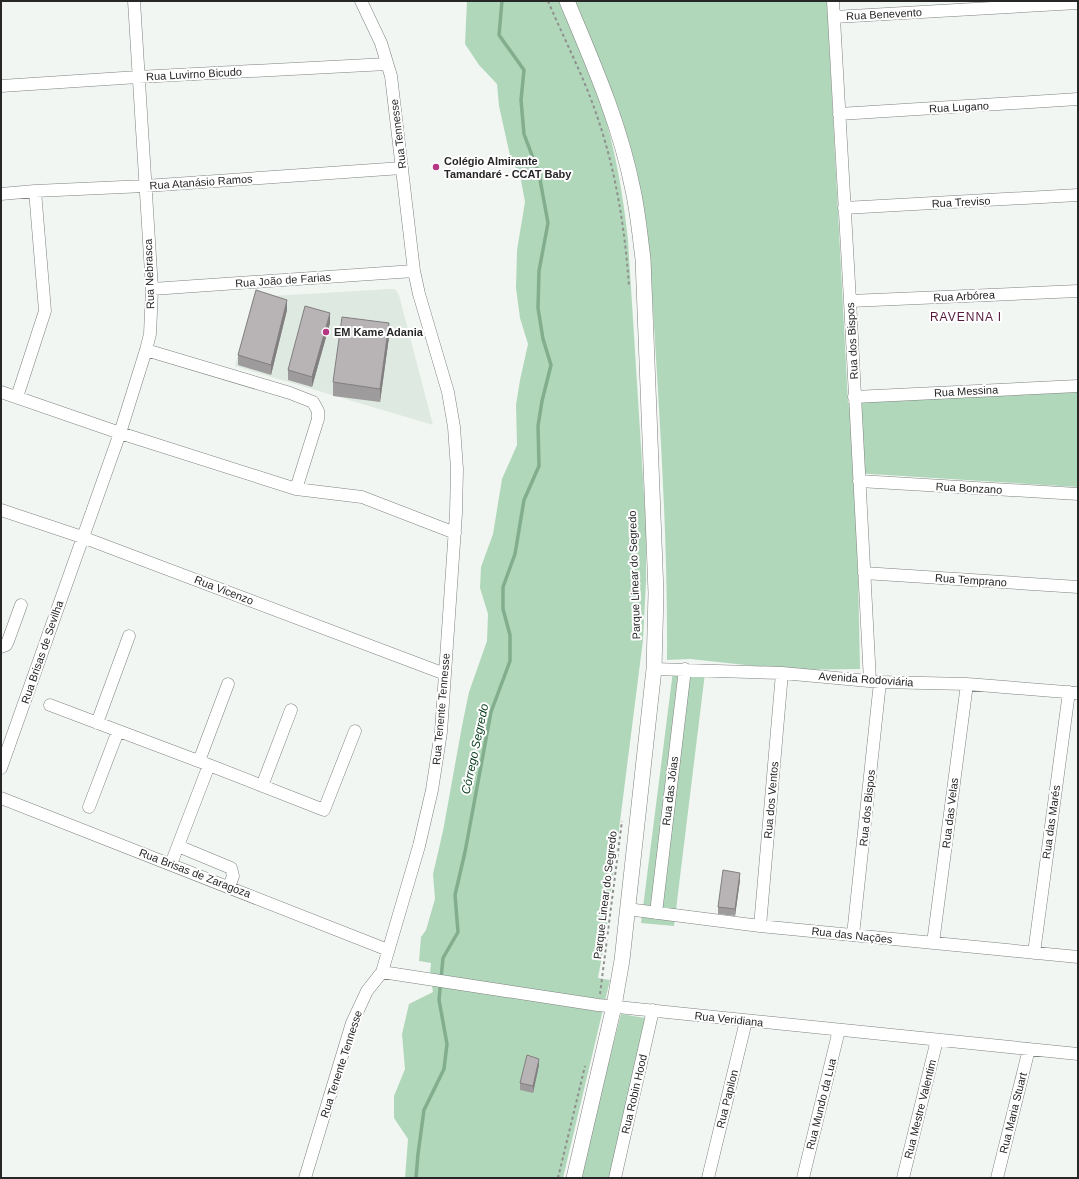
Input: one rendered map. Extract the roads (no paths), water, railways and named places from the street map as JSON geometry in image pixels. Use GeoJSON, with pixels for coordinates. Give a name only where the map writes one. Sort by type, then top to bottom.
{"type":"FeatureCollection","features":[{"type":"Feature","properties":{"kind":"main road"},"geometry":{"type":"LineString","coordinates":[[567,1],[606,94],[616,124],[633,190],[638,222],[643,259],[656,594],[654,669],[622,960],[614,1006],[574,1178]]}},
{"type":"Feature","properties":{"kind":"street","name":"Rua Nebrasca"},"geometry":{"type":"LineString","coordinates":[[82,537],[120,433],[150,334],[152,289],[134,1]]}},
{"type":"Feature","properties":{"kind":"street","name":"Rua Tennesse"},"geometry":{"type":"LineString","coordinates":[[362,1],[381,43],[391,76],[414,271]]}},
{"type":"Feature","properties":{"kind":"street","name":"Rua dos Bispos"},"geometry":{"type":"LineString","coordinates":[[833,1],[864,573],[875,681],[853,935]]}},
{"type":"Feature","properties":{"kind":"street","name":"Rua Benevento"},"geometry":{"type":"LineString","coordinates":[[834,17],[1078,3]]}},
{"type":"Feature","properties":{"kind":"street","name":"Rua Luvirno Bicudo"},"geometry":{"type":"LineString","coordinates":[[1,86],[387,64]]}},
{"type":"Feature","properties":{"kind":"street","name":"Rua Lugano"},"geometry":{"type":"LineString","coordinates":[[839,114],[1078,99]]}},
{"type":"Feature","properties":{"kind":"street","name":"Rua Atanásio Ramos"},"geometry":{"type":"LineString","coordinates":[[1,194],[145,186],[402,168]]}},
{"type":"Feature","properties":{"kind":"street"},"geometry":{"type":"LineString","coordinates":[[17,397],[45,311],[36,191]]}},
{"type":"Feature","properties":{"kind":"street","name":"Rua Treviso"},"geometry":{"type":"LineString","coordinates":[[844,208],[1078,195]]}},
{"type":"Feature","properties":{"kind":"street","name":"Rua João de Farias"},"geometry":{"type":"LineString","coordinates":[[152,289],[414,271]]}},
{"type":"Feature","properties":{"kind":"street","name":"Rua Tenente Tennesse"},"geometry":{"type":"LineString","coordinates":[[305,1178],[352,1022],[367,991],[382,972],[419,846],[432,790],[441,732],[455,533],[457,469],[454,427],[448,392],[419,294],[414,271]]}},
{"type":"Feature","properties":{"kind":"street","name":"Rua Arbórea"},"geometry":{"type":"LineString","coordinates":[[850,301],[1078,291]]}},
{"type":"Feature","properties":{"kind":"street"},"geometry":{"type":"LineString","coordinates":[[146,350],[290,393],[313,402],[318,411],[318,419],[296,489]]}},
{"type":"Feature","properties":{"kind":"street","name":"Rua Messina"},"geometry":{"type":"LineString","coordinates":[[854,397],[1078,386]]}},
{"type":"Feature","properties":{"kind":"street"},"geometry":{"type":"LineString","coordinates":[[1,392],[120,433],[296,489],[362,497],[455,533]]}},
{"type":"Feature","properties":{"kind":"street","name":"Rua Bonzano"},"geometry":{"type":"LineString","coordinates":[[859,481],[1078,494]]}},
{"type":"Feature","properties":{"kind":"street","name":"Rua Vicenzo"},"geometry":{"type":"LineString","coordinates":[[1,510],[82,537],[445,674]]}},
{"type":"Feature","properties":{"kind":"street","name":"Rua Brisas de Sevilha"},"geometry":{"type":"LineString","coordinates":[[1,768],[82,537]]}},
{"type":"Feature","properties":{"kind":"street","name":"Rua Temprano"},"geometry":{"type":"LineString","coordinates":[[864,573],[1078,587]]}},
{"type":"Feature","properties":{"kind":"street"},"geometry":{"type":"LineString","coordinates":[[1,647],[6,645],[8,641],[21,605]]}},
{"type":"Feature","properties":{"kind":"street"},"geometry":{"type":"LineString","coordinates":[[97,723],[129,636]]}},
{"type":"Feature","properties":{"kind":"street","name":"Avenida Rodoviária"},"geometry":{"type":"LineString","coordinates":[[654,669],[782,673],[875,681],[967,684],[1073,692]]}},
{"type":"Feature","properties":{"kind":"street","name":"Rua das Jóias"},"geometry":{"type":"LineString","coordinates":[[656,913],[684,669]]}},
{"type":"Feature","properties":{"kind":"street","name":"Rua dos Ventos"},"geometry":{"type":"LineString","coordinates":[[760,926],[782,673]]}},
{"type":"Feature","properties":{"kind":"street"},"geometry":{"type":"LineString","coordinates":[[171,864],[178,846],[228,684]]}},
{"type":"Feature","properties":{"kind":"street","name":"Rua das Velas"},"geometry":{"type":"LineString","coordinates":[[933,943],[967,684]]}},
{"type":"Feature","properties":{"kind":"street","name":"Rua das Marés"},"geometry":{"type":"LineString","coordinates":[[1034,953],[1073,692]]}},
{"type":"Feature","properties":{"kind":"street"},"geometry":{"type":"LineString","coordinates":[[50,705],[324,810],[355,732]]}},
{"type":"Feature","properties":{"kind":"street"},"geometry":{"type":"LineString","coordinates":[[262,786],[291,710]]}},
{"type":"Feature","properties":{"kind":"street"},"geometry":{"type":"LineString","coordinates":[[89,807],[118,731]]}},
{"type":"Feature","properties":{"kind":"street","name":"Rua Brisas de Zaragoza"},"geometry":{"type":"LineString","coordinates":[[1,798],[388,950]]}},
{"type":"Feature","properties":{"kind":"street"},"geometry":{"type":"LineString","coordinates":[[178,846],[231,868],[233,876],[229,887]]}},
{"type":"Feature","properties":{"kind":"street","name":"Rua das Nações"},"geometry":{"type":"LineString","coordinates":[[627,909],[760,926],[1078,957]]}},
{"type":"Feature","properties":{"kind":"street","name":"Rua Veridiana"},"geometry":{"type":"LineString","coordinates":[[382,972],[598,1005],[1078,1054]]}},
{"type":"Feature","properties":{"kind":"street","name":"Rua Robin Hood"},"geometry":{"type":"LineString","coordinates":[[615,1178],[653,1010]]}},
{"type":"Feature","properties":{"kind":"street","name":"Rua Papilon"},"geometry":{"type":"LineString","coordinates":[[708,1178],[746,1021]]}},
{"type":"Feature","properties":{"kind":"street","name":"Rua Mundo da Lua"},"geometry":{"type":"LineString","coordinates":[[803,1178],[839,1030]]}},
{"type":"Feature","properties":{"kind":"street","name":"Rua Mestre Valentim"},"geometry":{"type":"LineString","coordinates":[[903,1178],[937,1040]]}},
{"type":"Feature","properties":{"kind":"street","name":"Rua Maria Stuart"},"geometry":{"type":"LineString","coordinates":[[997,1178],[1029,1049]]}},
{"type":"Feature","properties":{"kind":"waterway","name":"Córrego Segredo"},"geometry":{"type":"LineString","coordinates":[[416,1178],[424,1110],[444,1069],[447,1044],[439,1000],[443,958],[458,932],[455,895],[465,852],[491,712],[510,661],[510,635],[503,609],[503,587],[515,554],[524,500],[539,466],[538,426],[542,401],[551,365],[543,339],[538,308],[539,271],[548,223],[539,174],[524,134],[521,100],[524,70],[499,35],[502,1]]}},
{"type":"Feature","properties":{"kind":"place","name":"Colégio Almirante Tamandaré - CCAT Baby"},"geometry":{"type":"Point","coordinates":[436,167]}},
{"type":"Feature","properties":{"kind":"place","name":"EM Kame Adania"},"geometry":{"type":"Point","coordinates":[326,332]}},
{"type":"Feature","properties":{"kind":"district","name":"RAVENNA I"},"geometry":{"type":"Point","coordinates":[966,317]}}]}
